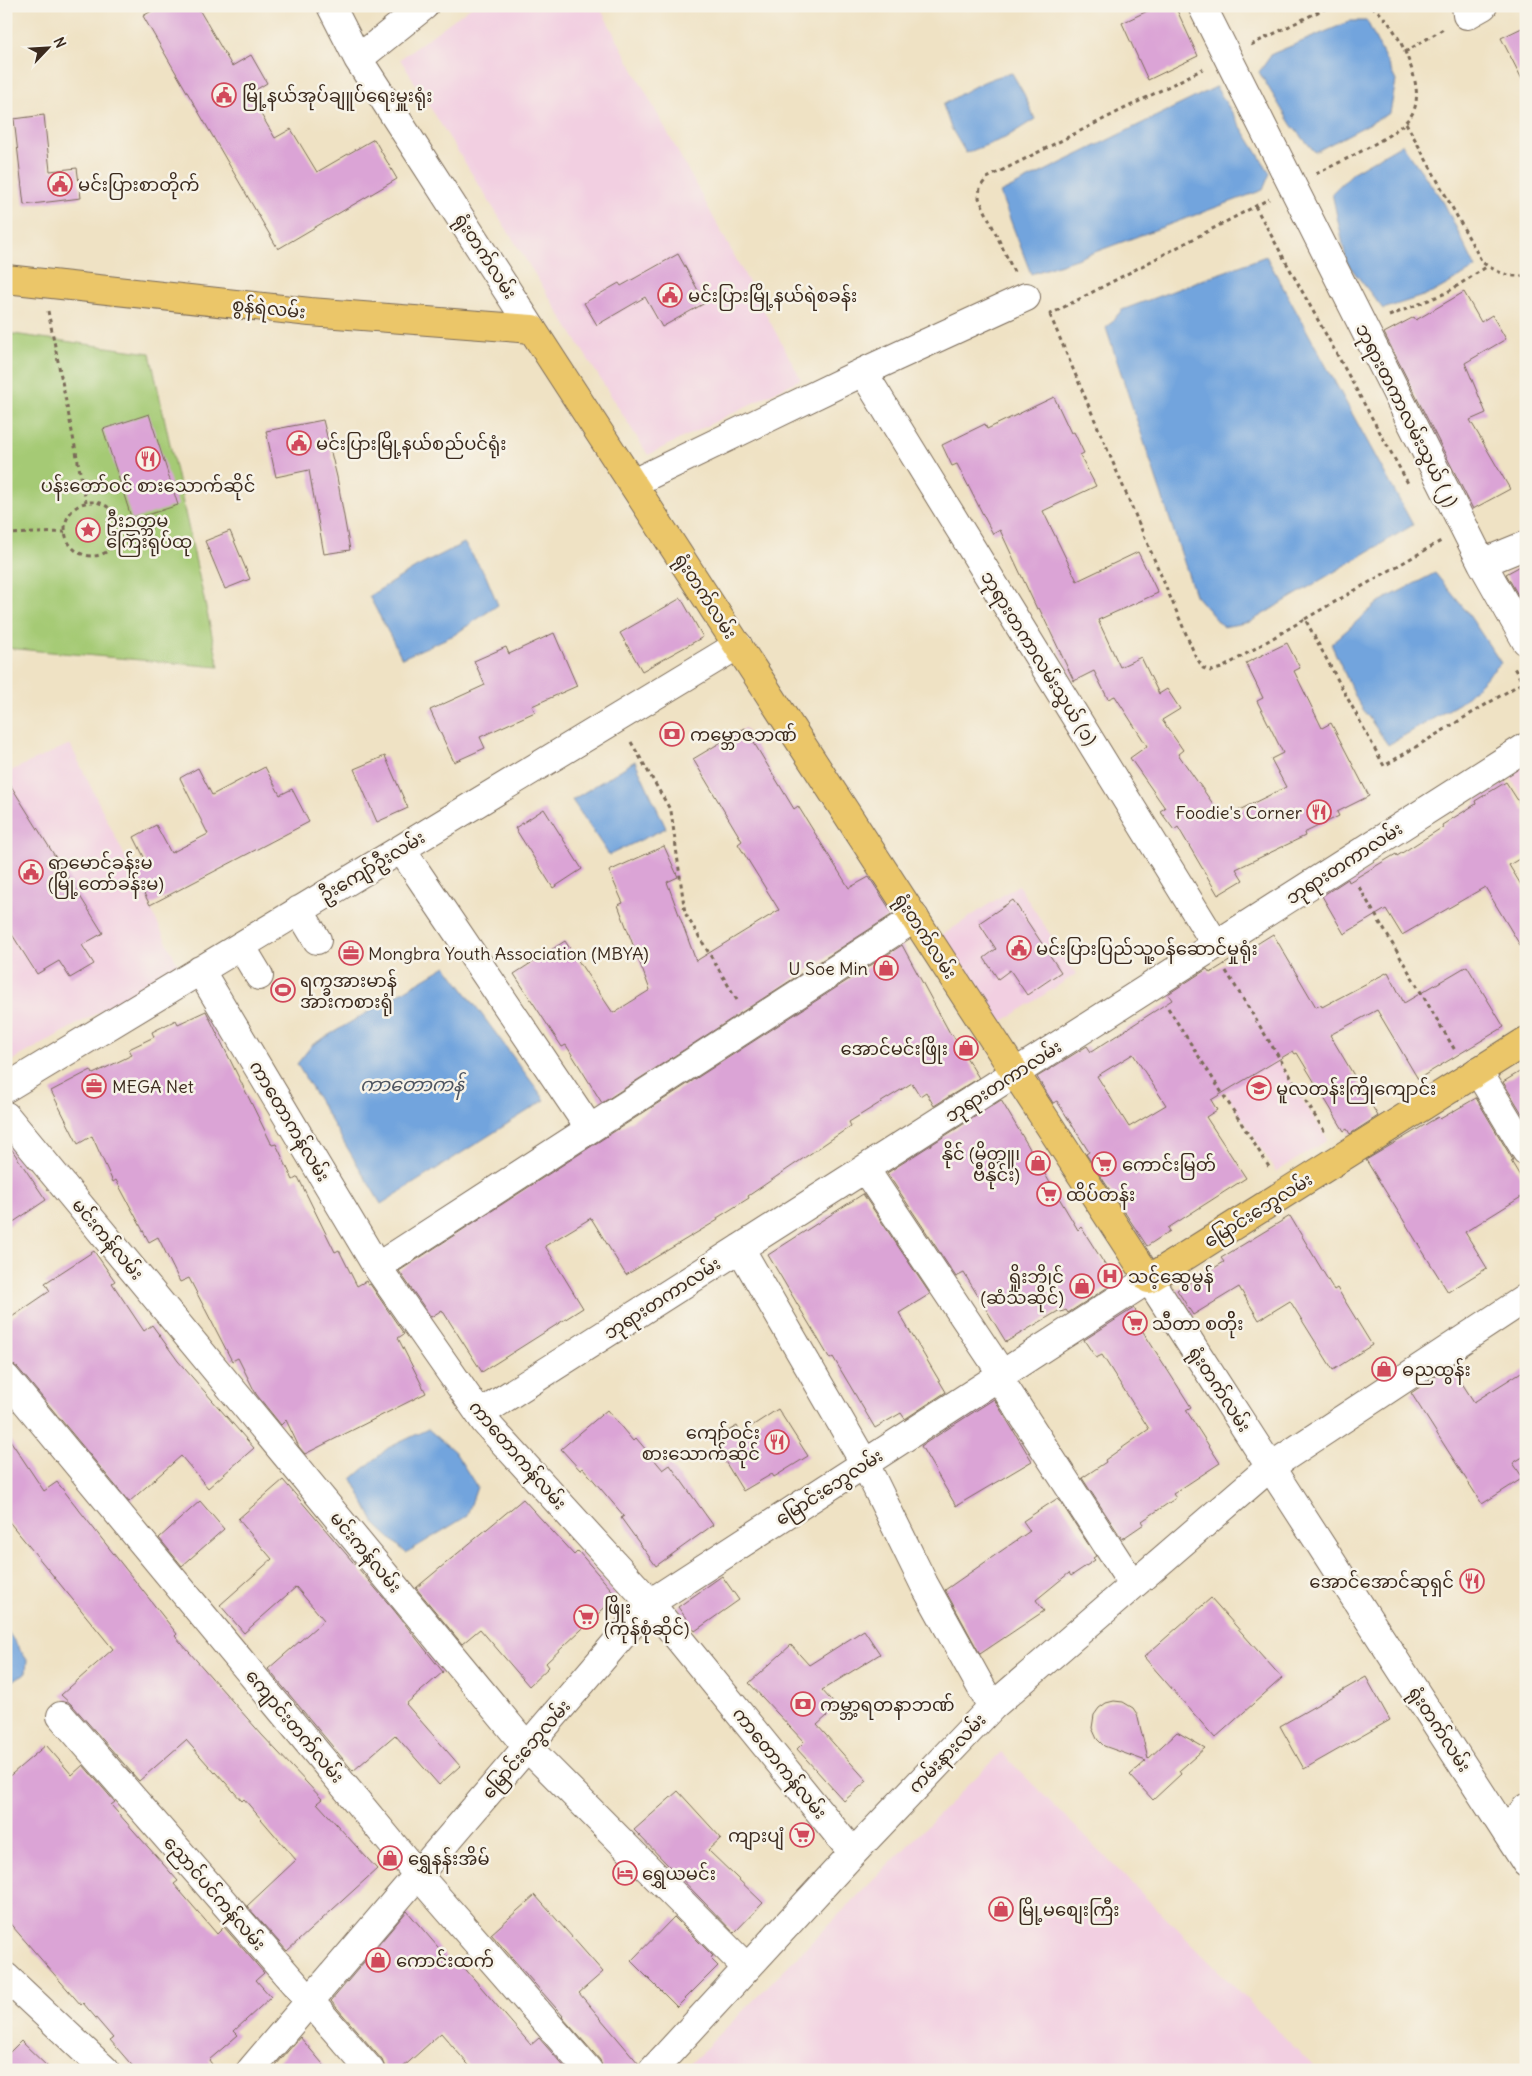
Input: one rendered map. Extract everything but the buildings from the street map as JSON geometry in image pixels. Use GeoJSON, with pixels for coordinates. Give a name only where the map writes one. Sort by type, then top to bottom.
{"type":"FeatureCollection","features":[{"type":"Feature","properties":{"kind":"main road","name":"စွန်ရဲလမ်း"},"geometry":{"type":"LineString","coordinates":[[6,279],[310,312],[532,329]]}},
{"type":"Feature","properties":{"kind":"main road","name":"ရုံးတက်လမ်း"},"geometry":{"type":"LineString","coordinates":[[532,329],[1149,1279]]}},
{"type":"Feature","properties":{"kind":"main road","name":"မြောင်းဘွေလမ်း"},"geometry":{"type":"LineString","coordinates":[[1149,1279],[1526,1041]]}},
{"type":"Feature","properties":{"kind":"street","name":"ရုံးတက်လမ်း"},"geometry":{"type":"LineString","coordinates":[[331,6],[358,59],[532,329]]}},
{"type":"Feature","properties":{"kind":"street"},"geometry":{"type":"LineString","coordinates":[[358,59],[424,6]]}},
{"type":"Feature","properties":{"kind":"street","name":"ဘုရားတကာလမ်းသွယ် (၂)"},"geometry":{"type":"LineString","coordinates":[[1202,6],[1482,563],[1526,641]]}},
{"type":"Feature","properties":{"kind":"street"},"geometry":{"type":"LineString","coordinates":[[632,483],[863,372],[1026,297]]}},
{"type":"Feature","properties":{"kind":"street","name":"ဘုရားတကာလမ်းသွယ် (၁)"},"geometry":{"type":"LineString","coordinates":[[863,372],[1213,946]]}},
{"type":"Feature","properties":{"kind":"street"},"geometry":{"type":"LineString","coordinates":[[1482,563],[1526,545]]}},
{"type":"Feature","properties":{"kind":"street","name":"ဦးကျော်ဦးလမ်း"},"geometry":{"type":"LineString","coordinates":[[6,1088],[738,645]]}},
{"type":"Feature","properties":{"kind":"street","name":"ဘုရားတကာလမ်း"},"geometry":{"type":"LineString","coordinates":[[480,1414],[1526,747]]}},
{"type":"Feature","properties":{"kind":"street"},"geometry":{"type":"LineString","coordinates":[[401,849],[590,1129]]}},
{"type":"Feature","properties":{"kind":"street"},"geometry":{"type":"LineString","coordinates":[[299,910],[317,940]]}},
{"type":"Feature","properties":{"kind":"street"},"geometry":{"type":"LineString","coordinates":[[377,1267],[915,918]]}},
{"type":"Feature","properties":{"kind":"street"},"geometry":{"type":"LineString","coordinates":[[241,946],[259,976]]}},
{"type":"Feature","properties":{"kind":"street","name":"ကာတောကန်လမ်း"},"geometry":{"type":"LineString","coordinates":[[200,970],[377,1267],[480,1414],[650,1604],[853,1853]]}},
{"type":"Feature","properties":{"kind":"street"},"geometry":{"type":"LineString","coordinates":[[1474,1074],[1526,1151]]}},
{"type":"Feature","properties":{"kind":"street","name":"မင်းကန်လမ်း"},"geometry":{"type":"LineString","coordinates":[[6,1116],[527,1747],[747,1968]]}},
{"type":"Feature","properties":{"kind":"street"},"geometry":{"type":"LineString","coordinates":[[865,1169],[1133,1585]]}},
{"type":"Feature","properties":{"kind":"street"},"geometry":{"type":"LineString","coordinates":[[740,1248],[865,1464],[924,1584],[992,1707]]}},
{"type":"Feature","properties":{"kind":"street","name":"ရုံးတက်လမ်း"},"geometry":{"type":"LineString","coordinates":[[1149,1279],[1526,1863]]}},
{"type":"Feature","properties":{"kind":"street","name":"မြောင်းဘွေလမ်း"},"geometry":{"type":"LineString","coordinates":[[251,2070],[650,1604],[1149,1279]]}},
{"type":"Feature","properties":{"kind":"street","name":"ကမ်းနားလမ်း"},"geometry":{"type":"LineString","coordinates":[[653,2070],[853,1853],[992,1707],[1270,1467],[1526,1298]]}},
{"type":"Feature","properties":{"kind":"street","name":"ကျောင်းတက်လမ်း"},"geometry":{"type":"LineString","coordinates":[[6,1378],[418,1875],[588,2070]]}},
{"type":"Feature","properties":{"kind":"street","name":"ညောင်ပင်ကန်လမ်း"},"geometry":{"type":"LineString","coordinates":[[61,1716],[370,2070]]}},
{"type":"Feature","properties":{"kind":"street"},"geometry":{"type":"LineString","coordinates":[[1506,1832],[1526,1808]]}},
{"type":"Feature","properties":{"kind":"street"},"geometry":{"type":"LineString","coordinates":[[6,1977],[105,2070]]}},
{"type":"Feature","properties":{"kind":"path"},"geometry":{"type":"LineString","coordinates":[[1330,6],[987,178],[980,187],[979,198],[1032,306],[1039,312],[1050,315],[1392,134],[1406,123],[1414,111],[1417,98],[1415,83],[1405,52],[1388,21],[1371,6]]}},
{"type":"Feature","properties":{"kind":"path"},"geometry":{"type":"LineString","coordinates":[[1405,52],[1472,9]]}},
{"type":"Feature","properties":{"kind":"path"},"geometry":{"type":"LineString","coordinates":[[1406,123],[1482,262],[1517,277],[1526,275]]}},
{"type":"Feature","properties":{"kind":"path"},"geometry":{"type":"LineString","coordinates":[[1254,206],[1410,486]]}},
{"type":"Feature","properties":{"kind":"path"},"geometry":{"type":"LineString","coordinates":[[1382,320],[1446,293],[1488,266]]}},
{"type":"Feature","properties":{"kind":"path"},"geometry":{"type":"LineString","coordinates":[[42,283],[86,502]]}},
{"type":"Feature","properties":{"kind":"path"},"geometry":{"type":"LineString","coordinates":[[1050,315],[1195,655],[1203,668],[1211,671],[1222,668],[1441,541],[1437,533]]}},
{"type":"Feature","properties":{"kind":"path"},"geometry":{"type":"LineString","coordinates":[[86,502],[103,503],[116,516],[119,524],[119,533],[111,550],[94,557],[77,552],[70,546],[65,532],[66,520],[70,512],[76,506],[86,502]]}},
{"type":"Feature","properties":{"kind":"path"},"geometry":{"type":"LineString","coordinates":[[6,534],[65,532]]}},
{"type":"Feature","properties":{"kind":"path"},"geometry":{"type":"LineString","coordinates":[[1305,619],[1384,766],[1520,684]]}},
{"type":"Feature","properties":{"kind":"path"},"geometry":{"type":"LineString","coordinates":[[618,718],[671,811],[686,913],[752,1024]]}},
{"type":"Feature","properties":{"kind":"path"},"geometry":{"type":"LineString","coordinates":[[1344,863],[1474,1074]]}},
{"type":"Feature","properties":{"kind":"path"},"geometry":{"type":"LineString","coordinates":[[1213,946],[1341,1158]]}},
{"type":"Feature","properties":{"kind":"path"},"geometry":{"type":"LineString","coordinates":[[1153,985],[1285,1193]]}},
{"type":"Feature","properties":{"kind":"shaded area"},"geometry":{"type":"Polygon","coordinates":[[[472,6],[599,6],[801,379],[648,455],[400,59],[472,6]]]}},
{"type":"Feature","properties":{"kind":"shaded area"},"geometry":{"type":"Polygon","coordinates":[[[70,744],[179,967],[6,1064],[6,773],[70,744]]]}},
{"type":"Feature","properties":{"kind":"shaded area"},"geometry":{"type":"Polygon","coordinates":[[[1526,754],[1526,803],[1504,767],[1526,754]]]}},
{"type":"Feature","properties":{"kind":"shaded area"},"geometry":{"type":"Polygon","coordinates":[[[1018,885],[1076,974],[999,1024],[941,936],[1018,885]]]}},
{"type":"Feature","properties":{"kind":"shaded area","name":"မူလတန်းကြိုကျောင်း"},"geometry":{"type":"Polygon","coordinates":[[[1242,1003],[1328,1140],[1276,1172],[1190,1036],[1242,1003]]]}},
{"type":"Feature","properties":{"kind":"shaded area","name":"မြို့မစျေးကြီး"},"geometry":{"type":"Polygon","coordinates":[[[1001,1752],[1313,2066],[1305,2070],[684,2070],[1001,1752]]]}},
{"type":"Feature","properties":{"kind":"green space"},"geometry":{"type":"Polygon","coordinates":[[[6,333],[150,353],[219,667],[6,648],[6,333]]]}},
{"type":"Feature","properties":{"kind":"water"},"geometry":{"type":"Polygon","coordinates":[[[1351,21],[1367,21],[1396,81],[1390,113],[1315,152],[1292,126],[1259,72],[1272,54],[1351,21]]]}},
{"type":"Feature","properties":{"kind":"water"},"geometry":{"type":"Polygon","coordinates":[[[1012,73],[1035,119],[1005,138],[966,153],[951,128],[943,105],[985,82],[1012,73]]]}},
{"type":"Feature","properties":{"kind":"water"},"geometry":{"type":"Polygon","coordinates":[[[1216,87],[1270,173],[1263,190],[1031,274],[1000,193],[1216,87]]]}},
{"type":"Feature","properties":{"kind":"water"},"geometry":{"type":"Polygon","coordinates":[[[1402,144],[1444,203],[1476,268],[1432,293],[1383,309],[1347,263],[1332,193],[1355,171],[1402,144]]]}},
{"type":"Feature","properties":{"kind":"water"},"geometry":{"type":"Polygon","coordinates":[[[1266,256],[1413,525],[1250,622],[1223,627],[1195,595],[1106,328],[1122,310],[1266,256]]]}},
{"type":"Feature","properties":{"kind":"water"},"geometry":{"type":"Polygon","coordinates":[[[464,543],[485,574],[498,605],[454,635],[402,658],[369,596],[417,567],[464,543]]]}},
{"type":"Feature","properties":{"kind":"water"},"geometry":{"type":"Polygon","coordinates":[[[1435,573],[1467,612],[1501,663],[1460,703],[1388,745],[1358,702],[1331,644],[1379,602],[1435,573]]]}},
{"type":"Feature","properties":{"kind":"water"},"geometry":{"type":"Polygon","coordinates":[[[635,761],[666,828],[609,855],[572,800],[635,761]]]}},
{"type":"Feature","properties":{"kind":"water","name":"ကာတောကန်"},"geometry":{"type":"Polygon","coordinates":[[[446,966],[545,1100],[381,1204],[297,1064],[312,1045],[446,966]]]}},
{"type":"Feature","properties":{"kind":"water"},"geometry":{"type":"Polygon","coordinates":[[[428,1429],[455,1452],[477,1487],[467,1516],[406,1553],[375,1524],[352,1479],[388,1448],[428,1429]]]}},
{"type":"Feature","properties":{"kind":"water"},"geometry":{"type":"Polygon","coordinates":[[[6,1629],[27,1660],[26,1673],[6,1684],[6,1629]]]}},
{"type":"Feature","properties":{"kind":"place","name":"မြို့နယ်အုပ်ချူပ်ရေးမှူးရုံး"},"geometry":{"type":"Point","coordinates":[224,95]}},
{"type":"Feature","properties":{"kind":"place","name":"မင်းပြားစာတိုက်"},"geometry":{"type":"Point","coordinates":[60,184]}},
{"type":"Feature","properties":{"kind":"place","name":"မင်းပြားမြို့နယ်ရဲစခန်း"},"geometry":{"type":"Point","coordinates":[670,295]}},
{"type":"Feature","properties":{"kind":"place","name":"မင်းပြားမြို့နယ်စည်ပင်ရုံး"},"geometry":{"type":"Point","coordinates":[299,443]}},
{"type":"Feature","properties":{"kind":"place","name":"ပန်းတော်ဝင် စားသောက်ဆိုင်"},"geometry":{"type":"Point","coordinates":[148,459]}},
{"type":"Feature","properties":{"kind":"place","name":"ဦးဥတ္တမ ကြေးရုပ်ထု"},"geometry":{"type":"Point","coordinates":[88,530]}},
{"type":"Feature","properties":{"kind":"place","name":"ကမ္ဘောဇဘဏ်"},"geometry":{"type":"Point","coordinates":[672,734]}},
{"type":"Feature","properties":{"kind":"place","name":"Foodie's Corner"},"geometry":{"type":"Point","coordinates":[1319,812]}},
{"type":"Feature","properties":{"kind":"place","name":"ရာမောင်ခန်းမ (မြို့တော်ခန်းမ)"},"geometry":{"type":"Point","coordinates":[31,872]}},
{"type":"Feature","properties":{"kind":"place","name":"မင်းပြားပြည်သူ့ဝန်ဆောင်မှုရုံး"},"geometry":{"type":"Point","coordinates":[1019,948]}},
{"type":"Feature","properties":{"kind":"place","name":"Mongbra Youth Association (MBYA)"},"geometry":{"type":"Point","coordinates":[351,953]}},
{"type":"Feature","properties":{"kind":"place","name":"U Soe Min"},"geometry":{"type":"Point","coordinates":[886,968]}},
{"type":"Feature","properties":{"kind":"place","name":"ရက္ခအားမာန် အားကစားရုံ"},"geometry":{"type":"Point","coordinates":[283,990]}},
{"type":"Feature","properties":{"kind":"place","name":"အောင်မင်းဖြိုး"},"geometry":{"type":"Point","coordinates":[966,1048]}},
{"type":"Feature","properties":{"kind":"place","name":"MEGA Net"},"geometry":{"type":"Point","coordinates":[94,1086]}},
{"type":"Feature","properties":{"kind":"place","name":"မူလတန်းကြိုကျောင်း"},"geometry":{"type":"Point","coordinates":[1259,1088]}},
{"type":"Feature","properties":{"kind":"place","name":"နိုင် (မိတ္တူ၊ ဗီနိုင်း)"},"geometry":{"type":"Point","coordinates":[1038,1163]}},
{"type":"Feature","properties":{"kind":"place","name":"ကောင်းမြတ်"},"geometry":{"type":"Point","coordinates":[1104,1164]}},
{"type":"Feature","properties":{"kind":"place","name":"ထိပ်တန်း"},"geometry":{"type":"Point","coordinates":[1049,1194]}},
{"type":"Feature","properties":{"kind":"place","name":"သင့်ဆွေမွန်"},"geometry":{"type":"Point","coordinates":[1110,1276]}},
{"type":"Feature","properties":{"kind":"place","name":"ရှိုးဘွိုင် (ဆံသဆိုင်)"},"geometry":{"type":"Point","coordinates":[1082,1286]}},
{"type":"Feature","properties":{"kind":"place","name":"သီတာ စတိိုး"},"geometry":{"type":"Point","coordinates":[1135,1323]}},
{"type":"Feature","properties":{"kind":"place","name":"ဓညထွန်း"},"geometry":{"type":"Point","coordinates":[1384,1369]}},
{"type":"Feature","properties":{"kind":"place","name":"ကျော်ဝင်း စားသောက်ဆိုင်"},"geometry":{"type":"Point","coordinates":[777,1442]}},
{"type":"Feature","properties":{"kind":"place","name":"အောင်အောင်ဆုရှင်"},"geometry":{"type":"Point","coordinates":[1472,1581]}},
{"type":"Feature","properties":{"kind":"place","name":"ဖြိုး (ကုန်စုံဆိုင်)"},"geometry":{"type":"Point","coordinates":[586,1617]}},
{"type":"Feature","properties":{"kind":"place","name":"ကမ္ဘာ့ရတနာဘဏ်"},"geometry":{"type":"Point","coordinates":[803,1704]}},
{"type":"Feature","properties":{"kind":"place","name":"ကျားပျံ"},"geometry":{"type":"Point","coordinates":[802,1835]}},
{"type":"Feature","properties":{"kind":"place","name":"ရွှေနန်းအိမ်"},"geometry":{"type":"Point","coordinates":[390,1858]}},
{"type":"Feature","properties":{"kind":"place","name":"ရွှေယမင်း"},"geometry":{"type":"Point","coordinates":[625,1873]}},
{"type":"Feature","properties":{"kind":"place","name":"မြို့မစျေးကြီး"},"geometry":{"type":"Point","coordinates":[1001,1909]}},
{"type":"Feature","properties":{"kind":"place","name":"ကောင်းထက်"},"geometry":{"type":"Point","coordinates":[378,1960]}}]}
